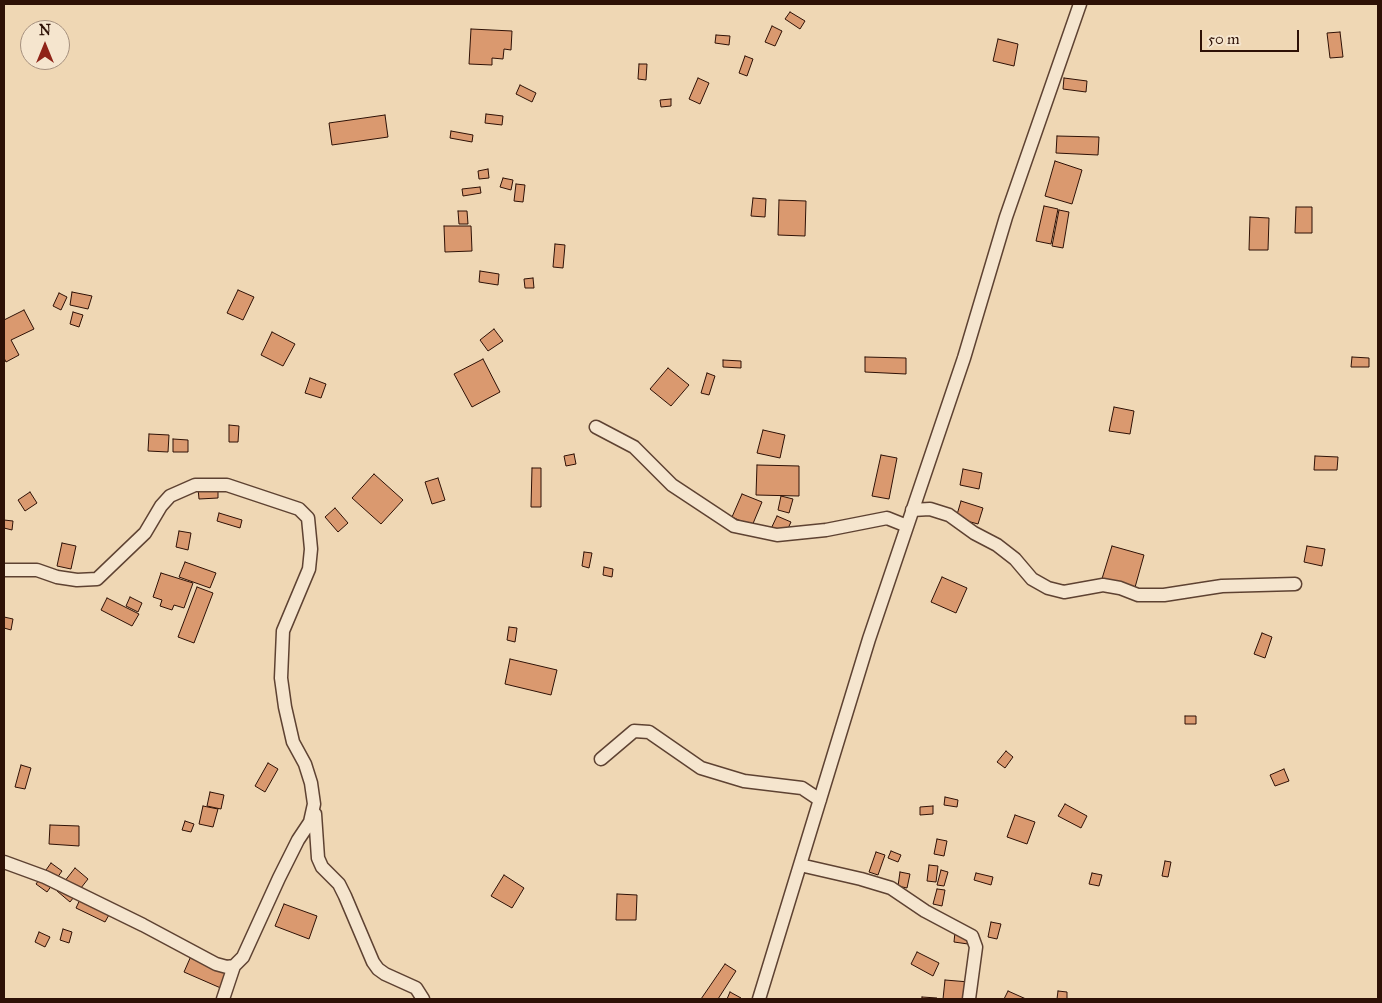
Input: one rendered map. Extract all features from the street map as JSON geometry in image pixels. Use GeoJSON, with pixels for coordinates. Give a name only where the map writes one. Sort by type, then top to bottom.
{"type":"FeatureCollection","features":[{"type":"Feature","properties":{"kind":"street"},"geometry":{"type":"LineString","coordinates":[[759,999],[868,639],[964,358],[1006,217],[1080,4]]}},
{"type":"Feature","properties":{"kind":"street"},"geometry":{"type":"LineString","coordinates":[[596,427],[634,447],[672,485],[734,526],[777,535],[826,530],[887,518],[907,526]]}},
{"type":"Feature","properties":{"kind":"street"},"geometry":{"type":"LineString","coordinates":[[4,570],[37,570],[57,577],[77,580],[97,579],[145,533],[160,506],[170,496],[195,485],[227,485],[299,509],[308,518],[311,549],[309,569],[282,632],[281,678],[293,742],[305,764],[311,783],[316,850],[322,867],[339,884],[373,962],[378,969],[416,988],[423,999]]}},
{"type":"Feature","properties":{"kind":"street"},"geometry":{"type":"LineString","coordinates":[[912,510],[930,509],[949,516],[974,533],[997,545],[1015,559],[1032,579],[1048,588],[1064,592],[1103,585],[1138,594],[1164,595],[1222,586],[1294,584]]}},
{"type":"Feature","properties":{"kind":"street"},"geometry":{"type":"LineString","coordinates":[[601,760],[634,731],[649,732],[701,768],[744,781],[802,788],[820,800]]}},
{"type":"Feature","properties":{"kind":"street"},"geometry":{"type":"LineString","coordinates":[[223,999],[234,966],[243,957],[291,855],[310,822],[314,804]]}},
{"type":"Feature","properties":{"kind":"street"},"geometry":{"type":"LineString","coordinates":[[4,862],[45,877],[143,925],[216,964],[227,968],[234,966]]}},
{"type":"Feature","properties":{"kind":"street"},"geometry":{"type":"LineString","coordinates":[[800,865],[861,878],[891,888],[925,911],[972,936],[976,947],[969,999]]}},
{"type":"Feature","properties":{"kind":"building"},"geometry":{"type":"Polygon","coordinates":[[[790,12],[805,21],[800,29],[785,19],[790,12]]]}},
{"type":"Feature","properties":{"kind":"building"},"geometry":{"type":"Polygon","coordinates":[[[772,26],[782,31],[775,46],[765,42],[772,26]]]}},
{"type":"Feature","properties":{"kind":"building"},"geometry":{"type":"Polygon","coordinates":[[[471,29],[512,31],[511,50],[504,49],[503,59],[492,58],[492,65],[469,64],[471,29]]]}},
{"type":"Feature","properties":{"kind":"building"},"geometry":{"type":"Polygon","coordinates":[[[1340,32],[1343,57],[1330,58],[1327,33],[1340,32]]]}},
{"type":"Feature","properties":{"kind":"building"},"geometry":{"type":"Polygon","coordinates":[[[716,35],[730,36],[729,45],[715,43],[716,35]]]}},
{"type":"Feature","properties":{"kind":"building"},"geometry":{"type":"Polygon","coordinates":[[[998,39],[1018,44],[1014,66],[993,61],[998,39]]]}},
{"type":"Feature","properties":{"kind":"building"},"geometry":{"type":"Polygon","coordinates":[[[745,56],[753,59],[747,76],[739,73],[745,56]]]}},
{"type":"Feature","properties":{"kind":"building"},"geometry":{"type":"Polygon","coordinates":[[[639,64],[647,64],[646,80],[638,79],[639,64]]]}},
{"type":"Feature","properties":{"kind":"building"},"geometry":{"type":"Polygon","coordinates":[[[698,78],[709,83],[700,104],[689,99],[698,78]]]}},
{"type":"Feature","properties":{"kind":"building"},"geometry":{"type":"Polygon","coordinates":[[[1064,78],[1087,81],[1086,92],[1063,89],[1064,78]]]}},
{"type":"Feature","properties":{"kind":"building"},"geometry":{"type":"Polygon","coordinates":[[[520,85],[536,93],[532,102],[516,94],[520,85]]]}},
{"type":"Feature","properties":{"kind":"building"},"geometry":{"type":"Polygon","coordinates":[[[671,99],[671,106],[661,107],[660,100],[671,99]]]}},
{"type":"Feature","properties":{"kind":"building"},"geometry":{"type":"Polygon","coordinates":[[[486,114],[503,116],[502,125],[485,123],[486,114]]]}},
{"type":"Feature","properties":{"kind":"building"},"geometry":{"type":"Polygon","coordinates":[[[385,115],[388,137],[332,145],[329,123],[385,115]]]}},
{"type":"Feature","properties":{"kind":"building"},"geometry":{"type":"Polygon","coordinates":[[[451,131],[473,135],[472,142],[450,138],[451,131]]]}},
{"type":"Feature","properties":{"kind":"building"},"geometry":{"type":"Polygon","coordinates":[[[1057,136],[1099,137],[1098,155],[1056,153],[1057,136]]]}},
{"type":"Feature","properties":{"kind":"building"},"geometry":{"type":"Polygon","coordinates":[[[1055,161],[1082,170],[1072,204],[1045,196],[1055,161]]]}},
{"type":"Feature","properties":{"kind":"building"},"geometry":{"type":"Polygon","coordinates":[[[488,169],[489,178],[479,179],[478,171],[488,169]]]}},
{"type":"Feature","properties":{"kind":"building"},"geometry":{"type":"Polygon","coordinates":[[[503,178],[513,180],[511,190],[500,187],[503,178]]]}},
{"type":"Feature","properties":{"kind":"building"},"geometry":{"type":"Polygon","coordinates":[[[516,184],[525,185],[523,202],[514,201],[516,184]]]}},
{"type":"Feature","properties":{"kind":"building"},"geometry":{"type":"Polygon","coordinates":[[[480,187],[481,193],[463,196],[462,189],[480,187]]]}},
{"type":"Feature","properties":{"kind":"building"},"geometry":{"type":"Polygon","coordinates":[[[753,198],[766,199],[765,217],[751,216],[753,198]]]}},
{"type":"Feature","properties":{"kind":"building"},"geometry":{"type":"Polygon","coordinates":[[[779,200],[806,201],[805,236],[778,235],[779,200]]]}},
{"type":"Feature","properties":{"kind":"building"},"geometry":{"type":"Polygon","coordinates":[[[1044,206],[1058,209],[1051,244],[1036,241],[1044,206]]]}},
{"type":"Feature","properties":{"kind":"building"},"geometry":{"type":"Polygon","coordinates":[[[1296,207],[1312,207],[1312,233],[1295,233],[1296,207]]]}},
{"type":"Feature","properties":{"kind":"building"},"geometry":{"type":"Polygon","coordinates":[[[1059,210],[1069,212],[1063,248],[1052,246],[1059,210]]]}},
{"type":"Feature","properties":{"kind":"building"},"geometry":{"type":"Polygon","coordinates":[[[458,211],[467,211],[468,224],[459,224],[458,211]]]}},
{"type":"Feature","properties":{"kind":"building"},"geometry":{"type":"Polygon","coordinates":[[[1250,217],[1269,218],[1268,250],[1249,250],[1250,217]]]}},
{"type":"Feature","properties":{"kind":"building"},"geometry":{"type":"Polygon","coordinates":[[[444,226],[471,226],[472,251],[445,252],[444,226]]]}},
{"type":"Feature","properties":{"kind":"building"},"geometry":{"type":"Polygon","coordinates":[[[555,244],[565,245],[563,268],[553,267],[555,244]]]}},
{"type":"Feature","properties":{"kind":"building"},"geometry":{"type":"Polygon","coordinates":[[[480,271],[499,274],[498,285],[479,282],[480,271]]]}},
{"type":"Feature","properties":{"kind":"building"},"geometry":{"type":"Polygon","coordinates":[[[533,278],[534,288],[525,288],[524,279],[533,278]]]}},
{"type":"Feature","properties":{"kind":"building"},"geometry":{"type":"Polygon","coordinates":[[[238,290],[254,297],[243,320],[227,313],[238,290]]]}},
{"type":"Feature","properties":{"kind":"building"},"geometry":{"type":"Polygon","coordinates":[[[72,292],[92,296],[88,309],[70,305],[72,292]]]}},
{"type":"Feature","properties":{"kind":"building"},"geometry":{"type":"Polygon","coordinates":[[[59,293],[67,297],[61,310],[53,306],[59,293]]]}},
{"type":"Feature","properties":{"kind":"building"},"geometry":{"type":"Polygon","coordinates":[[[24,310],[34,329],[11,340],[19,355],[6,362],[4,358],[4,320],[24,310]]]}},
{"type":"Feature","properties":{"kind":"building"},"geometry":{"type":"Polygon","coordinates":[[[73,312],[83,315],[79,327],[70,324],[73,312]]]}},
{"type":"Feature","properties":{"kind":"building"},"geometry":{"type":"Polygon","coordinates":[[[494,329],[503,341],[488,351],[480,340],[494,329]]]}},
{"type":"Feature","properties":{"kind":"building"},"geometry":{"type":"Polygon","coordinates":[[[272,332],[295,344],[283,366],[261,355],[272,332]]]}},
{"type":"Feature","properties":{"kind":"building"},"geometry":{"type":"Polygon","coordinates":[[[865,357],[906,358],[906,374],[865,372],[865,357]]]}},
{"type":"Feature","properties":{"kind":"building"},"geometry":{"type":"Polygon","coordinates":[[[1352,357],[1369,358],[1369,367],[1351,367],[1352,357]]]}},
{"type":"Feature","properties":{"kind":"building"},"geometry":{"type":"Polygon","coordinates":[[[483,359],[500,392],[472,407],[454,374],[483,359]]]}},
{"type":"Feature","properties":{"kind":"building"},"geometry":{"type":"Polygon","coordinates":[[[723,360],[741,361],[741,368],[723,367],[723,360]]]}},
{"type":"Feature","properties":{"kind":"building"},"geometry":{"type":"Polygon","coordinates":[[[668,368],[689,385],[671,406],[650,389],[668,368]]]}},
{"type":"Feature","properties":{"kind":"building"},"geometry":{"type":"Polygon","coordinates":[[[707,373],[715,376],[709,395],[701,393],[707,373]]]}},
{"type":"Feature","properties":{"kind":"building"},"geometry":{"type":"Polygon","coordinates":[[[310,378],[326,384],[321,398],[305,393],[310,378]]]}},
{"type":"Feature","properties":{"kind":"building"},"geometry":{"type":"Polygon","coordinates":[[[1114,407],[1134,411],[1130,434],[1109,431],[1114,407]]]}},
{"type":"Feature","properties":{"kind":"building"},"geometry":{"type":"Polygon","coordinates":[[[229,425],[239,426],[238,442],[229,442],[229,425]]]}},
{"type":"Feature","properties":{"kind":"building"},"geometry":{"type":"Polygon","coordinates":[[[763,430],[785,435],[780,458],[757,453],[763,430]]]}},
{"type":"Feature","properties":{"kind":"building"},"geometry":{"type":"Polygon","coordinates":[[[149,434],[169,435],[168,452],[148,451],[149,434]]]}},
{"type":"Feature","properties":{"kind":"building"},"geometry":{"type":"Polygon","coordinates":[[[173,439],[188,440],[188,452],[173,452],[173,439]]]}},
{"type":"Feature","properties":{"kind":"building"},"geometry":{"type":"Polygon","coordinates":[[[574,454],[576,464],[566,466],[564,456],[574,454]]]}},
{"type":"Feature","properties":{"kind":"building"},"geometry":{"type":"Polygon","coordinates":[[[881,455],[897,458],[889,499],[872,496],[881,455]]]}},
{"type":"Feature","properties":{"kind":"building"},"geometry":{"type":"Polygon","coordinates":[[[1315,456],[1338,457],[1337,470],[1314,470],[1315,456]]]}},
{"type":"Feature","properties":{"kind":"building"},"geometry":{"type":"Polygon","coordinates":[[[757,465],[799,466],[799,496],[756,495],[757,465]]]}},
{"type":"Feature","properties":{"kind":"building"},"geometry":{"type":"Polygon","coordinates":[[[532,468],[541,468],[541,507],[531,507],[532,468]]]}},
{"type":"Feature","properties":{"kind":"building"},"geometry":{"type":"Polygon","coordinates":[[[963,469],[982,473],[979,489],[960,485],[963,469]]]}},
{"type":"Feature","properties":{"kind":"building"},"geometry":{"type":"Polygon","coordinates":[[[374,474],[403,500],[381,524],[352,498],[374,474]]]}},
{"type":"Feature","properties":{"kind":"building"},"geometry":{"type":"Polygon","coordinates":[[[438,478],[445,500],[432,504],[425,482],[438,478]]]}},
{"type":"Feature","properties":{"kind":"building"},"geometry":{"type":"Polygon","coordinates":[[[218,487],[218,498],[199,499],[198,488],[218,487]]]}},
{"type":"Feature","properties":{"kind":"building"},"geometry":{"type":"Polygon","coordinates":[[[30,492],[37,503],[25,511],[18,500],[30,492]]]}},
{"type":"Feature","properties":{"kind":"building"},"geometry":{"type":"Polygon","coordinates":[[[742,494],[762,502],[752,526],[732,517],[742,494]]]}},
{"type":"Feature","properties":{"kind":"building"},"geometry":{"type":"Polygon","coordinates":[[[781,496],[793,499],[789,513],[778,510],[781,496]]]}},
{"type":"Feature","properties":{"kind":"building"},"geometry":{"type":"Polygon","coordinates":[[[961,501],[983,508],[978,524],[956,518],[961,501]]]}},
{"type":"Feature","properties":{"kind":"building"},"geometry":{"type":"Polygon","coordinates":[[[335,508],[348,523],[338,532],[325,517],[335,508]]]}},
{"type":"Feature","properties":{"kind":"building"},"geometry":{"type":"Polygon","coordinates":[[[219,513],[242,520],[240,528],[217,521],[219,513]]]}},
{"type":"Feature","properties":{"kind":"building"},"geometry":{"type":"Polygon","coordinates":[[[777,516],[791,522],[784,537],[770,531],[777,516]]]}},
{"type":"Feature","properties":{"kind":"building"},"geometry":{"type":"Polygon","coordinates":[[[4,520],[13,521],[12,530],[4,528],[4,520]]]}},
{"type":"Feature","properties":{"kind":"building"},"geometry":{"type":"Polygon","coordinates":[[[179,531],[191,533],[188,550],[176,547],[179,531]]]}},
{"type":"Feature","properties":{"kind":"building"},"geometry":{"type":"Polygon","coordinates":[[[62,543],[76,546],[71,569],[57,566],[62,543]]]}},
{"type":"Feature","properties":{"kind":"building"},"geometry":{"type":"Polygon","coordinates":[[[1112,546],[1144,555],[1134,591],[1101,582],[1112,546]]]}},
{"type":"Feature","properties":{"kind":"building"},"geometry":{"type":"Polygon","coordinates":[[[1307,546],[1325,549],[1322,566],[1304,562],[1307,546]]]}},
{"type":"Feature","properties":{"kind":"building"},"geometry":{"type":"Polygon","coordinates":[[[584,552],[592,553],[589,568],[582,566],[584,552]]]}},
{"type":"Feature","properties":{"kind":"building"},"geometry":{"type":"Polygon","coordinates":[[[185,562],[216,573],[210,588],[179,577],[185,562]]]}},
{"type":"Feature","properties":{"kind":"building"},"geometry":{"type":"Polygon","coordinates":[[[604,567],[613,569],[612,577],[603,575],[604,567]]]}},
{"type":"Feature","properties":{"kind":"building"},"geometry":{"type":"Polygon","coordinates":[[[161,573],[193,583],[184,608],[174,605],[172,610],[160,606],[162,600],[153,597],[161,573]]]}},
{"type":"Feature","properties":{"kind":"building"},"geometry":{"type":"Polygon","coordinates":[[[942,577],[967,588],[956,613],[931,602],[942,577]]]}},
{"type":"Feature","properties":{"kind":"building"},"geometry":{"type":"Polygon","coordinates":[[[197,587],[213,593],[194,643],[178,637],[197,587]]]}},
{"type":"Feature","properties":{"kind":"building"},"geometry":{"type":"Polygon","coordinates":[[[130,597],[142,603],[138,612],[126,606],[130,597]]]}},
{"type":"Feature","properties":{"kind":"building"},"geometry":{"type":"Polygon","coordinates":[[[107,598],[139,614],[132,626],[101,610],[107,598]]]}},
{"type":"Feature","properties":{"kind":"building"},"geometry":{"type":"Polygon","coordinates":[[[4,617],[13,619],[11,630],[4,628],[4,617]]]}},
{"type":"Feature","properties":{"kind":"building"},"geometry":{"type":"Polygon","coordinates":[[[509,627],[517,628],[515,642],[507,640],[509,627]]]}},
{"type":"Feature","properties":{"kind":"building"},"geometry":{"type":"Polygon","coordinates":[[[1262,633],[1272,637],[1265,658],[1254,654],[1262,633]]]}},
{"type":"Feature","properties":{"kind":"building"},"geometry":{"type":"Polygon","coordinates":[[[510,659],[557,670],[551,695],[505,684],[510,659]]]}},
{"type":"Feature","properties":{"kind":"building"},"geometry":{"type":"Polygon","coordinates":[[[1185,716],[1196,716],[1196,724],[1185,724],[1185,716]]]}},
{"type":"Feature","properties":{"kind":"building"},"geometry":{"type":"Polygon","coordinates":[[[1006,751],[1013,757],[1005,768],[997,762],[1006,751]]]}},
{"type":"Feature","properties":{"kind":"building"},"geometry":{"type":"Polygon","coordinates":[[[268,763],[278,769],[265,792],[255,786],[268,763]]]}},
{"type":"Feature","properties":{"kind":"building"},"geometry":{"type":"Polygon","coordinates":[[[21,765],[31,768],[25,789],[15,787],[21,765]]]}},
{"type":"Feature","properties":{"kind":"building"},"geometry":{"type":"Polygon","coordinates":[[[1284,769],[1289,781],[1275,786],[1270,775],[1284,769]]]}},
{"type":"Feature","properties":{"kind":"building"},"geometry":{"type":"Polygon","coordinates":[[[210,792],[224,795],[221,809],[207,806],[210,792]]]}},
{"type":"Feature","properties":{"kind":"building"},"geometry":{"type":"Polygon","coordinates":[[[945,797],[958,800],[957,807],[944,805],[945,797]]]}},
{"type":"Feature","properties":{"kind":"building"},"geometry":{"type":"Polygon","coordinates":[[[1065,804],[1087,816],[1081,828],[1058,816],[1065,804]]]}},
{"type":"Feature","properties":{"kind":"building"},"geometry":{"type":"Polygon","coordinates":[[[203,806],[218,809],[213,827],[199,824],[203,806]]]}},
{"type":"Feature","properties":{"kind":"building"},"geometry":{"type":"Polygon","coordinates":[[[933,806],[933,814],[920,815],[920,807],[933,806]]]}},
{"type":"Feature","properties":{"kind":"building"},"geometry":{"type":"Polygon","coordinates":[[[1015,815],[1035,822],[1027,844],[1007,837],[1015,815]]]}},
{"type":"Feature","properties":{"kind":"building"},"geometry":{"type":"Polygon","coordinates":[[[185,821],[194,824],[191,832],[182,830],[185,821]]]}},
{"type":"Feature","properties":{"kind":"building"},"geometry":{"type":"Polygon","coordinates":[[[50,825],[79,826],[79,846],[49,844],[50,825]]]}},
{"type":"Feature","properties":{"kind":"building"},"geometry":{"type":"Polygon","coordinates":[[[937,839],[947,841],[944,856],[934,854],[937,839]]]}},
{"type":"Feature","properties":{"kind":"building"},"geometry":{"type":"Polygon","coordinates":[[[891,851],[901,855],[898,862],[888,858],[891,851]]]}},
{"type":"Feature","properties":{"kind":"building"},"geometry":{"type":"Polygon","coordinates":[[[876,852],[885,855],[878,875],[869,872],[876,852]]]}},
{"type":"Feature","properties":{"kind":"building"},"geometry":{"type":"Polygon","coordinates":[[[1165,861],[1171,862],[1168,877],[1162,876],[1165,861]]]}},
{"type":"Feature","properties":{"kind":"building"},"geometry":{"type":"Polygon","coordinates":[[[51,863],[62,871],[47,892],[36,884],[51,863]]]}},
{"type":"Feature","properties":{"kind":"building"},"geometry":{"type":"Polygon","coordinates":[[[929,865],[938,866],[936,882],[927,881],[929,865]]]}},
{"type":"Feature","properties":{"kind":"building"},"geometry":{"type":"Polygon","coordinates":[[[75,868],[88,879],[70,902],[57,891],[75,868]]]}},
{"type":"Feature","properties":{"kind":"building"},"geometry":{"type":"Polygon","coordinates":[[[941,870],[948,872],[944,886],[937,885],[941,870]]]}},
{"type":"Feature","properties":{"kind":"building"},"geometry":{"type":"Polygon","coordinates":[[[900,872],[910,874],[907,888],[898,886],[900,872]]]}},
{"type":"Feature","properties":{"kind":"building"},"geometry":{"type":"Polygon","coordinates":[[[976,873],[993,877],[991,885],[974,880],[976,873]]]}},
{"type":"Feature","properties":{"kind":"building"},"geometry":{"type":"Polygon","coordinates":[[[1092,873],[1102,875],[1099,886],[1089,884],[1092,873]]]}},
{"type":"Feature","properties":{"kind":"building"},"geometry":{"type":"Polygon","coordinates":[[[504,875],[524,888],[512,908],[491,896],[504,875]]]}},
{"type":"Feature","properties":{"kind":"building"},"geometry":{"type":"Polygon","coordinates":[[[937,889],[945,890],[942,906],[933,904],[937,889]]]}},
{"type":"Feature","properties":{"kind":"building"},"geometry":{"type":"Polygon","coordinates":[[[84,891],[114,906],[105,922],[76,908],[84,891]]]}},
{"type":"Feature","properties":{"kind":"building"},"geometry":{"type":"Polygon","coordinates":[[[617,894],[637,895],[636,920],[616,920],[617,894]]]}},
{"type":"Feature","properties":{"kind":"building"},"geometry":{"type":"Polygon","coordinates":[[[284,904],[317,916],[309,939],[275,926],[284,904]]]}},
{"type":"Feature","properties":{"kind":"building"},"geometry":{"type":"Polygon","coordinates":[[[991,922],[1001,924],[997,939],[988,937],[991,922]]]}},
{"type":"Feature","properties":{"kind":"building"},"geometry":{"type":"Polygon","coordinates":[[[63,929],[72,932],[69,943],[60,940],[63,929]]]}},
{"type":"Feature","properties":{"kind":"building"},"geometry":{"type":"Polygon","coordinates":[[[39,932],[50,937],[45,947],[35,942],[39,932]]]}},
{"type":"Feature","properties":{"kind":"building"},"geometry":{"type":"Polygon","coordinates":[[[955,932],[969,934],[968,944],[954,942],[955,932]]]}},
{"type":"Feature","properties":{"kind":"building"},"geometry":{"type":"Polygon","coordinates":[[[917,952],[939,963],[933,976],[911,964],[917,952]]]}},
{"type":"Feature","properties":{"kind":"building"},"geometry":{"type":"Polygon","coordinates":[[[191,956],[233,965],[223,989],[184,972],[191,956]]]}},
{"type":"Feature","properties":{"kind":"building"},"geometry":{"type":"Polygon","coordinates":[[[725,964],[736,971],[718,999],[701,999],[725,964]]]}},
{"type":"Feature","properties":{"kind":"building"},"geometry":{"type":"Polygon","coordinates":[[[945,980],[969,982],[967,999],[943,999],[945,980]]]}},
{"type":"Feature","properties":{"kind":"building"},"geometry":{"type":"Polygon","coordinates":[[[1008,991],[1026,999],[1004,999],[1008,991]]]}},
{"type":"Feature","properties":{"kind":"building"},"geometry":{"type":"Polygon","coordinates":[[[1058,991],[1067,992],[1067,999],[1057,999],[1058,991]]]}},
{"type":"Feature","properties":{"kind":"building"},"geometry":{"type":"Polygon","coordinates":[[[730,992],[741,998],[741,999],[727,999],[730,992]]]}},
{"type":"Feature","properties":{"kind":"building"},"geometry":{"type":"Polygon","coordinates":[[[922,997],[937,998],[937,999],[922,999],[922,997]]]}}]}
